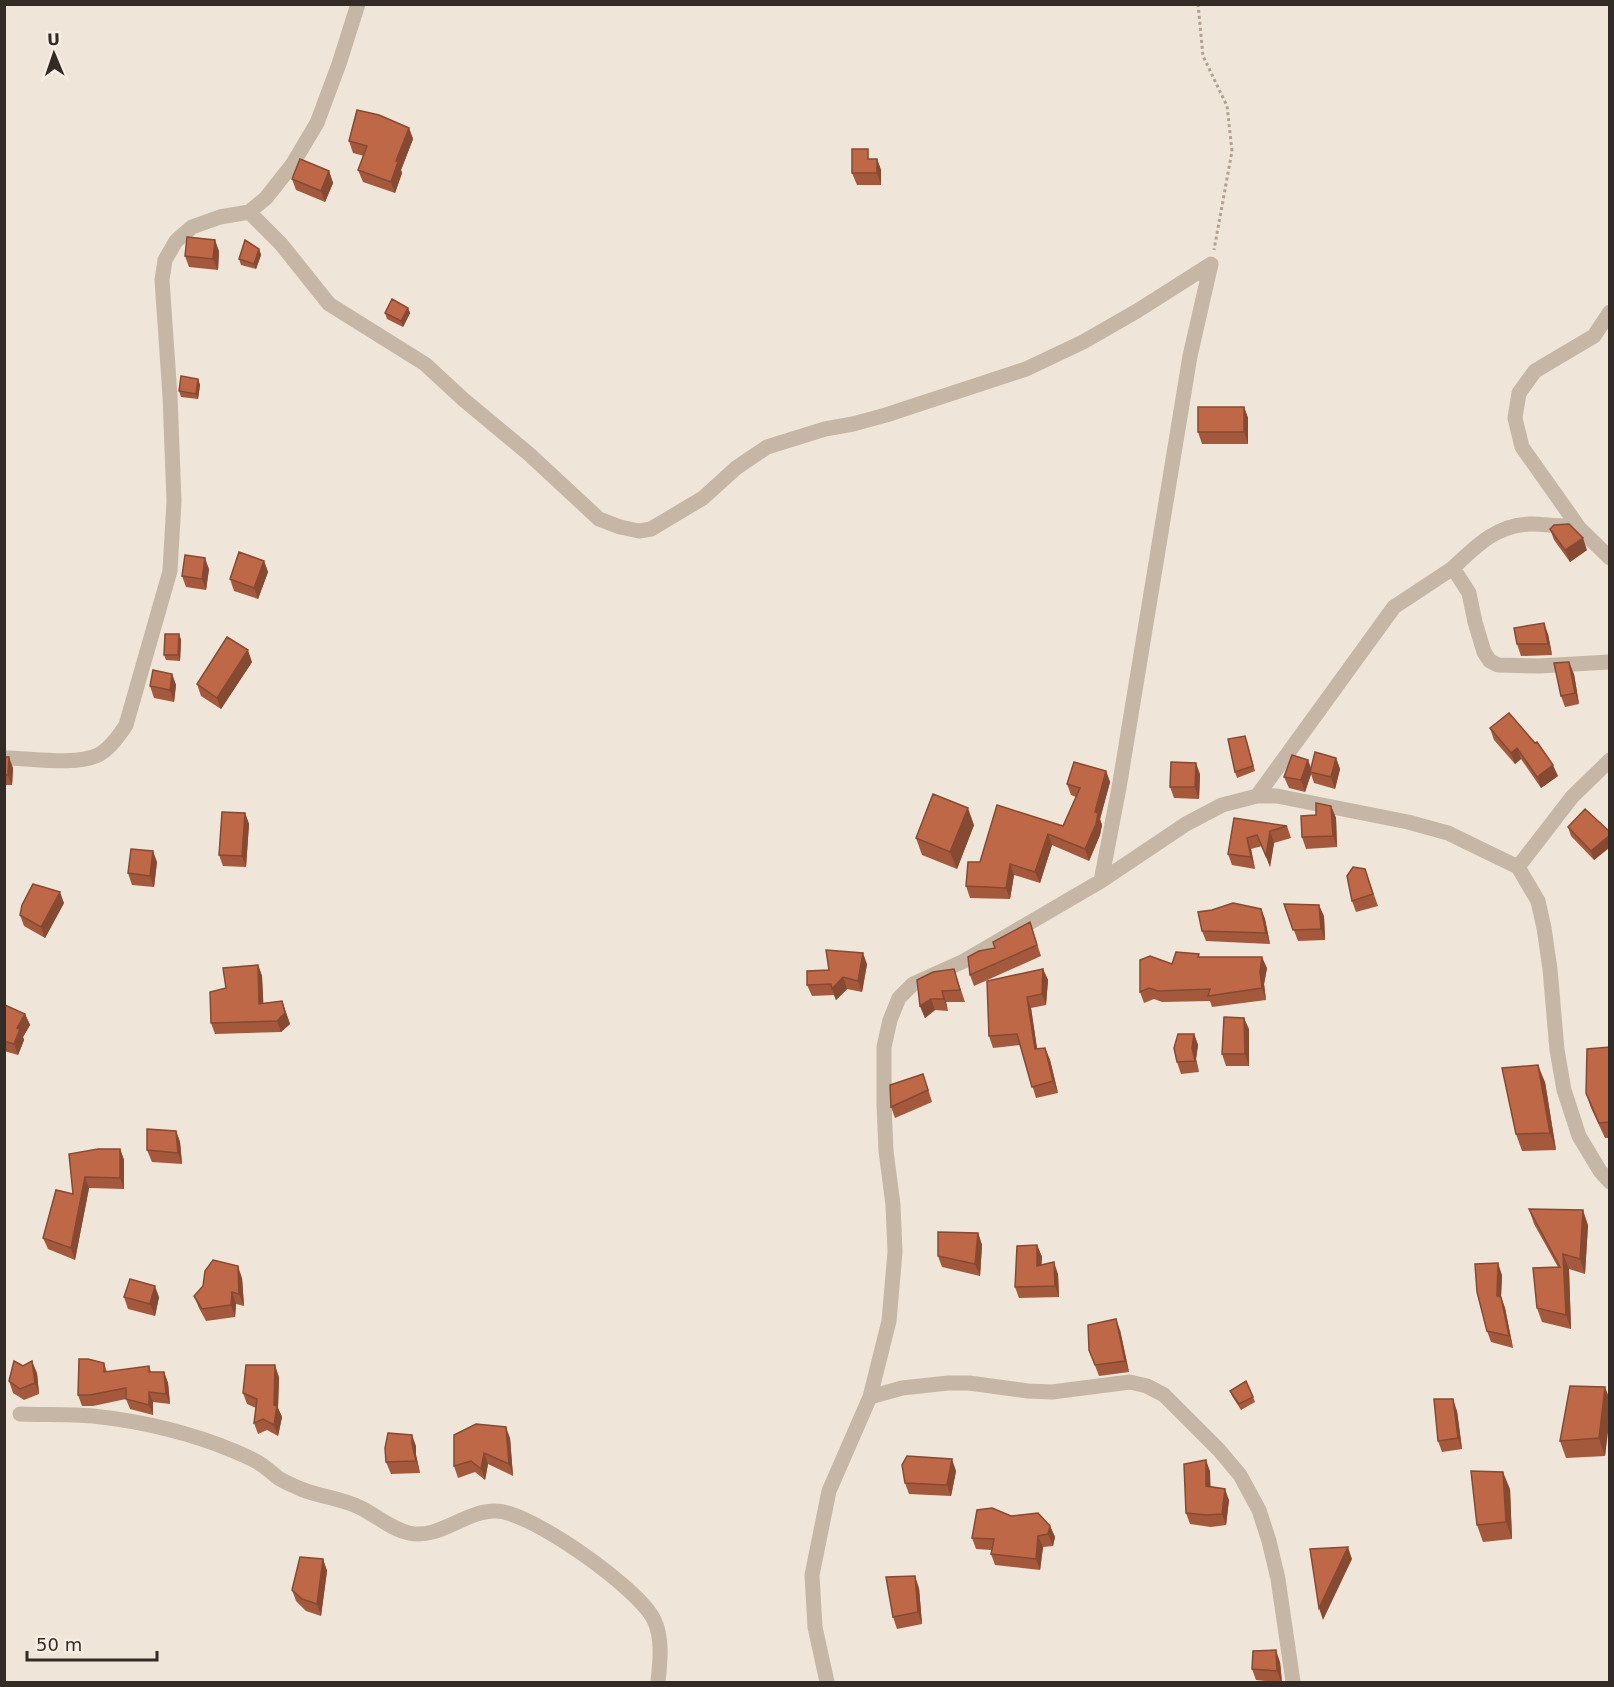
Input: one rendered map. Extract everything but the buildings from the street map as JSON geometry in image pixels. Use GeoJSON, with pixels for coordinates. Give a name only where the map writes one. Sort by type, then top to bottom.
{"type":"FeatureCollection","features":[{"type":"Feature","properties":{"kind":"street"},"geometry":{"type":"LineString","coordinates":[[4,758],[78,761],[99,755],[113,743],[126,725],[170,571],[174,501],[162,280],[165,260],[176,240],[192,227],[220,217],[249,212],[266,198],[292,165],[316,123],[339,64],[358,4]]}},
{"type":"Feature","properties":{"kind":"street"},"geometry":{"type":"LineString","coordinates":[[249,212],[281,244],[329,304],[425,364],[529,454],[599,519],[639,531],[651,530],[703,498],[736,468],[768,447],[825,429],[886,415],[1026,369],[1083,342],[1211,264]]}},
{"type":"Feature","properties":{"kind":"street"},"geometry":{"type":"LineString","coordinates":[[1101,881],[1119,788],[1190,356],[1211,264]]}},
{"type":"Feature","properties":{"kind":"street"},"geometry":{"type":"LineString","coordinates":[[1610,312],[1594,336],[1534,371],[1519,393],[1515,418],[1522,447],[1577,524],[1610,558]]}},
{"type":"Feature","properties":{"kind":"street"},"geometry":{"type":"LineString","coordinates":[[1257,796],[1394,607],[1453,568],[1484,539],[1503,528],[1529,524],[1561,526],[1577,524]]}},
{"type":"Feature","properties":{"kind":"street"},"geometry":{"type":"LineString","coordinates":[[1453,568],[1469,593],[1484,652],[1490,661],[1498,665],[1539,666],[1610,662]]}},
{"type":"Feature","properties":{"kind":"street"},"geometry":{"type":"LineString","coordinates":[[1518,867],[1572,797],[1610,760]]}},
{"type":"Feature","properties":{"kind":"street"},"geometry":{"type":"LineString","coordinates":[[827,1683],[815,1627],[812,1575],[829,1491],[870,1397],[889,1321],[895,1252],[893,1205],[886,1151],[885,1047],[890,1020],[899,998],[913,984],[964,961],[1101,881],[1186,824],[1222,805],[1257,796],[1277,796],[1408,822],[1448,833],[1518,867],[1538,901],[1550,969],[1557,1050],[1564,1090],[1580,1136],[1600,1171],[1610,1182]]}},
{"type":"Feature","properties":{"kind":"street"},"geometry":{"type":"LineString","coordinates":[[870,1397],[902,1388],[948,1383],[969,1383],[1052,1392],[1130,1382],[1147,1386],[1164,1395],[1219,1450],[1240,1475],[1259,1510],[1278,1579],[1293,1683]]}},
{"type":"Feature","properties":{"kind":"street"},"geometry":{"type":"LineString","coordinates":[[20,1414],[92,1416],[194,1437],[261,1464],[279,1478],[303,1490],[359,1507],[392,1527],[409,1533],[424,1534],[482,1513],[497,1510],[518,1517],[559,1538],[617,1578],[645,1605],[655,1620],[659,1638],[658,1683]]}},
{"type":"Feature","properties":{"kind":"path"},"geometry":{"type":"LineString","coordinates":[[1198,4],[1203,56],[1227,106],[1232,151],[1211,264]]}}]}
